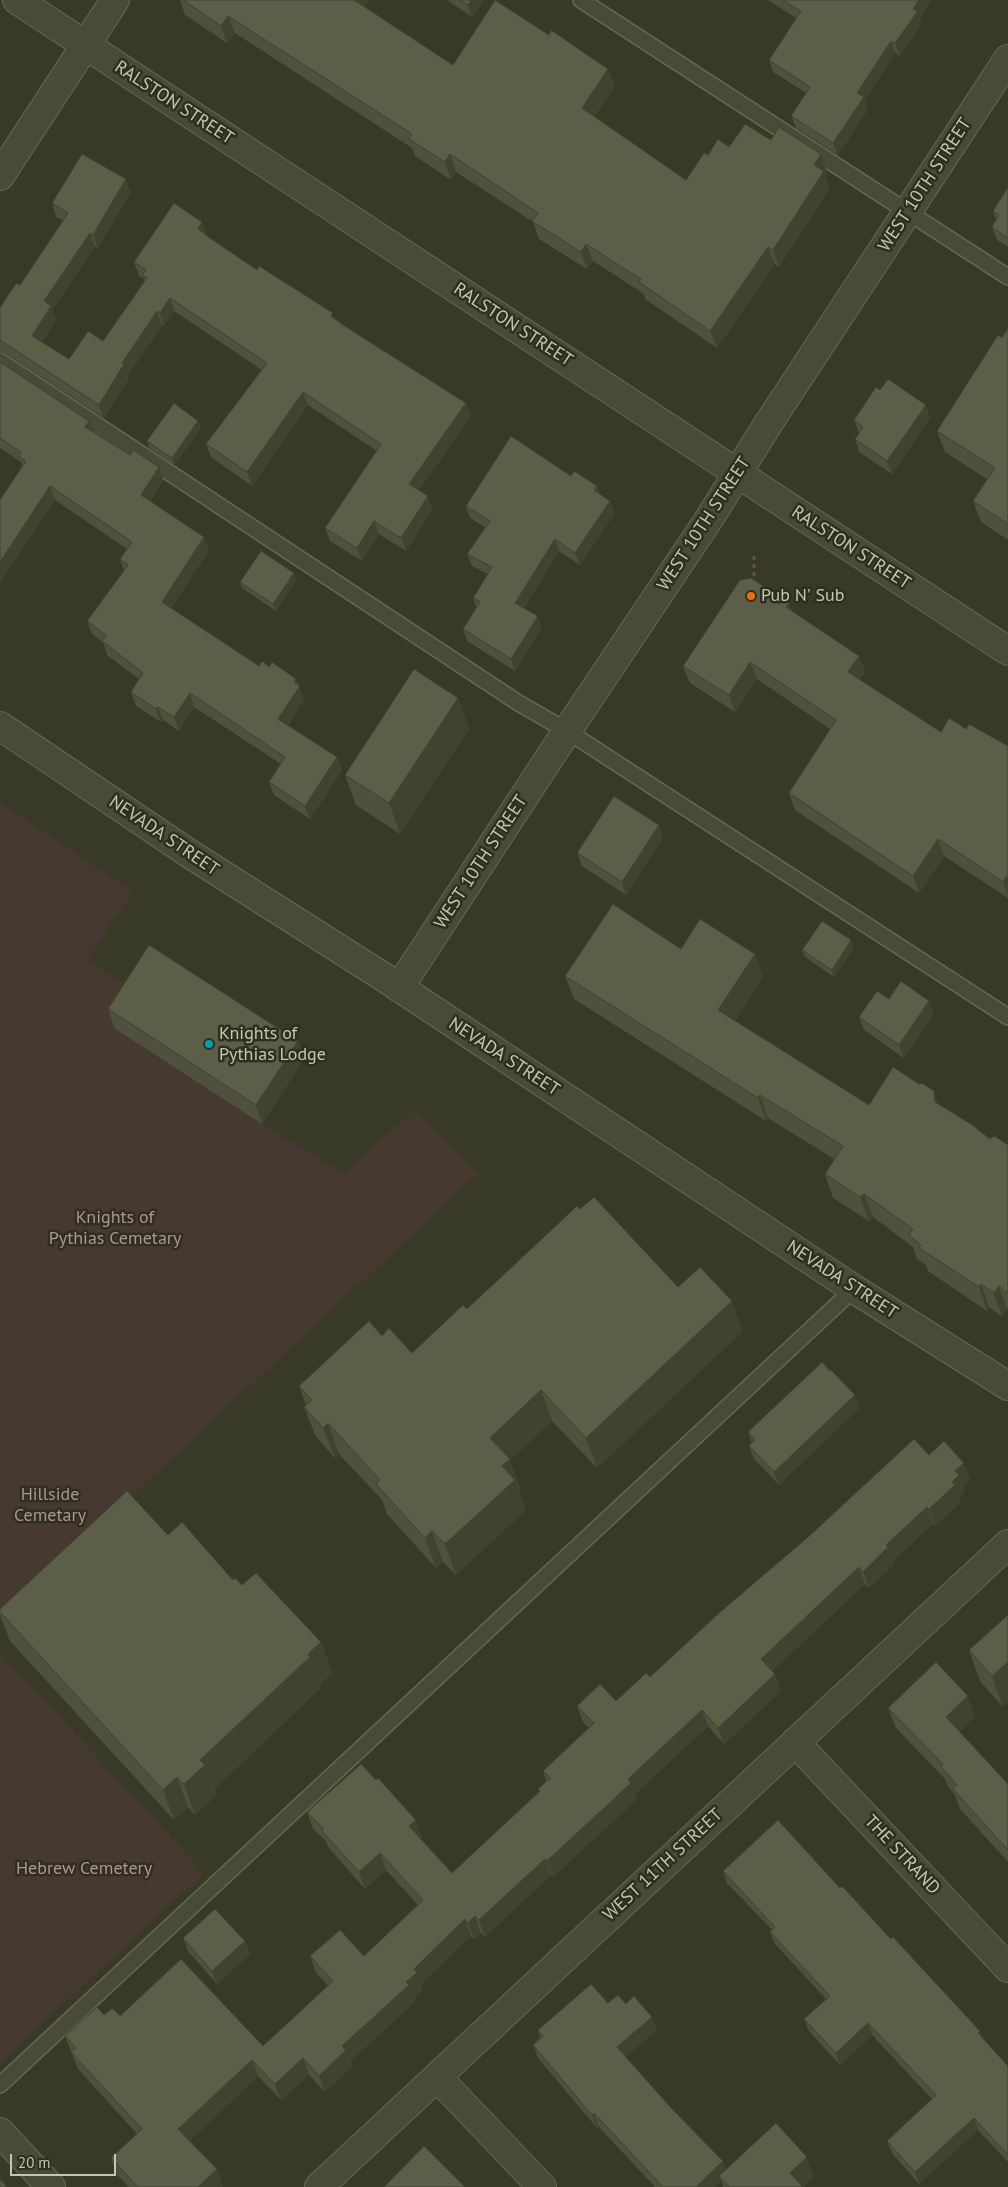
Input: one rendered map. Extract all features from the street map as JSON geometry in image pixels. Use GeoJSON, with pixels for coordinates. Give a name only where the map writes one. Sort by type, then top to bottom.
{"type":"FeatureCollection","features":[{"type":"Feature","properties":{"kind":"street","name":"RALSTON STREET"},"geometry":{"type":"LineString","coordinates":[[16,0],[1008,651]]}},
{"type":"Feature","properties":{"kind":"street"},"geometry":{"type":"LineString","coordinates":[[0,176],[115,0]]}},
{"type":"Feature","properties":{"kind":"street","name":"WEST 10TH STREET"},"geometry":{"type":"LineString","coordinates":[[399,988],[567,731],[709,519],[1008,59]]}},
{"type":"Feature","properties":{"kind":"street","name":"NEVADA STREET"},"geometry":{"type":"LineString","coordinates":[[0,726],[203,862],[399,988],[854,1289],[1008,1386]]}},
{"type":"Feature","properties":{"kind":"street","name":"WEST 11TH STREET"},"geometry":{"type":"LineString","coordinates":[[319,2187],[1008,1544]]}},
{"type":"Feature","properties":{"kind":"street","name":"THE STRAND"},"geometry":{"type":"LineString","coordinates":[[795,1742],[1008,1968]]}},
{"type":"Feature","properties":{"kind":"street"},"geometry":{"type":"LineString","coordinates":[[437,2077],[542,2187]]}},
{"type":"Feature","properties":{"kind":"street"},"geometry":{"type":"LineString","coordinates":[[0,2132],[51,2187]]}},
{"type":"Feature","properties":{"kind":"lane"},"geometry":{"type":"LineString","coordinates":[[581,0],[1008,277]]}},
{"type":"Feature","properties":{"kind":"lane"},"geometry":{"type":"LineString","coordinates":[[0,361],[517,702],[567,731],[1008,1017]]}},
{"type":"Feature","properties":{"kind":"lane"},"geometry":{"type":"LineString","coordinates":[[0,2085],[854,1289]]}},
{"type":"Feature","properties":{"kind":"path"},"geometry":{"type":"LineString","coordinates":[[753,587],[756,578],[754,556]]}},
{"type":"Feature","properties":{"kind":"green space"},"geometry":{"type":"Polygon","coordinates":[[[0,803],[133,892],[87,960],[138,992],[262,1124],[344,1173],[416,1109],[478,1174],[0,1618],[0,803]]]}},
{"type":"Feature","properties":{"kind":"green space","name":"Hebrew Cemetery"},"geometry":{"type":"Polygon","coordinates":[[[0,1652],[204,1873],[0,2063],[0,1652]]]}},
{"type":"Feature","properties":{"kind":"building"},"geometry":{"type":"Polygon","coordinates":[[[183,0],[354,0],[453,65],[495,0],[549,35],[551,30],[608,69],[582,108],[686,180],[704,153],[708,155],[718,139],[729,147],[745,124],[771,140],[779,127],[821,154],[814,165],[824,171],[773,250],[768,247],[710,331],[639,282],[641,279],[586,244],[581,252],[532,221],[538,213],[450,154],[445,162],[409,139],[412,134],[228,16],[221,26],[183,0]]]}},
{"type":"Feature","properties":{"kind":"building"},"geometry":{"type":"Polygon","coordinates":[[[460,0],[471,0],[468,5],[460,0]]]}},
{"type":"Feature","properties":{"kind":"building"},"geometry":{"type":"Polygon","coordinates":[[[783,0],[919,0],[913,9],[918,11],[895,43],[891,41],[857,93],[864,97],[833,143],[791,116],[810,87],[769,60],[801,11],[783,0]]]}},
{"type":"Feature","properties":{"kind":"building"},"geometry":{"type":"Polygon","coordinates":[[[82,154],[126,179],[93,235],[90,233],[44,301],[51,306],[32,336],[69,359],[88,331],[103,341],[147,278],[142,275],[146,270],[134,262],[174,203],[202,222],[198,229],[210,238],[257,270],[259,266],[333,313],[331,316],[346,327],[466,403],[409,484],[428,496],[401,538],[374,521],[357,548],[325,528],[381,444],[303,392],[247,472],[206,444],[267,363],[170,298],[160,313],[157,311],[122,363],[124,364],[99,405],[0,340],[0,308],[17,283],[20,285],[68,213],[52,203],[82,154]]]}},
{"type":"Feature","properties":{"kind":"building"},"geometry":{"type":"Polygon","coordinates":[[[1008,187],[1008,238],[992,227],[999,215],[993,211],[1008,187]]]}},
{"type":"Feature","properties":{"kind":"building"},"geometry":{"type":"Polygon","coordinates":[[[1008,328],[1008,524],[973,501],[995,468],[937,431],[998,335],[1002,338],[1008,328]]]}},
{"type":"Feature","properties":{"kind":"building"},"geometry":{"type":"Polygon","coordinates":[[[0,362],[89,421],[85,427],[130,455],[133,450],[159,467],[141,495],[204,537],[162,602],[259,666],[262,661],[269,667],[272,662],[296,679],[294,682],[300,686],[278,719],[337,757],[305,806],[269,782],[285,757],[190,693],[174,717],[158,707],[156,709],[131,692],[143,673],[102,641],[107,636],[87,621],[128,565],[120,559],[132,542],[50,486],[0,562],[0,500],[26,461],[18,456],[21,452],[0,438],[0,362]]]}},
{"type":"Feature","properties":{"kind":"building"},"geometry":{"type":"Polygon","coordinates":[[[888,379],[926,405],[887,461],[855,439],[863,427],[854,420],[876,387],[880,390],[888,379]]]}},
{"type":"Feature","properties":{"kind":"building"},"geometry":{"type":"Polygon","coordinates":[[[174,403],[198,421],[172,458],[147,441],[174,403]]]}},
{"type":"Feature","properties":{"kind":"building"},"geometry":{"type":"Polygon","coordinates":[[[511,436],[571,476],[574,471],[597,486],[594,490],[610,501],[575,553],[555,539],[515,603],[538,616],[511,659],[463,629],[480,602],[473,598],[492,567],[467,554],[490,521],[466,506],[511,436]]]}},
{"type":"Feature","properties":{"kind":"building"},"geometry":{"type":"Polygon","coordinates":[[[261,551],[294,573],[273,604],[240,582],[261,551]]]}},
{"type":"Feature","properties":{"kind":"building"},"geometry":{"type":"Polygon","coordinates":[[[751,578],[789,603],[786,607],[859,656],[848,672],[941,732],[949,718],[966,729],[969,724],[1008,746],[1008,876],[1003,882],[938,839],[913,876],[789,793],[836,720],[750,662],[729,695],[683,666],[740,580],[751,578]]]}},
{"type":"Feature","properties":{"kind":"building"},"geometry":{"type":"Polygon","coordinates":[[[414,669],[458,698],[389,803],[345,775],[414,669]]]}},
{"type":"Feature","properties":{"kind":"building"},"geometry":{"type":"Polygon","coordinates":[[[614,796],[659,825],[622,882],[577,853],[614,796]]]}},
{"type":"Feature","properties":{"kind":"building"},"geometry":{"type":"Polygon","coordinates":[[[613,904],[681,949],[700,919],[755,954],[718,1010],[869,1105],[893,1067],[919,1084],[922,1083],[934,1091],[935,1102],[971,1124],[990,1139],[994,1136],[1008,1145],[1008,1293],[999,1286],[994,1293],[981,1284],[979,1287],[919,1248],[921,1245],[909,1235],[913,1229],[864,1194],[860,1197],[825,1174],[843,1146],[760,1095],[758,1098],[565,976],[613,904]]]}},
{"type":"Feature","properties":{"kind":"building"},"geometry":{"type":"Polygon","coordinates":[[[822,921],[851,940],[832,970],[802,950],[822,921]]]}},
{"type":"Feature","properties":{"kind":"building","name":"Knights of Pythias Lodge"},"geometry":{"type":"Polygon","coordinates":[[[149,945],[298,1041],[256,1105],[108,1009],[149,945]]]}},
{"type":"Feature","properties":{"kind":"building"},"geometry":{"type":"Polygon","coordinates":[[[901,981],[929,1001],[899,1045],[859,1017],[877,991],[889,999],[901,981]]]}},
{"type":"Feature","properties":{"kind":"building"},"geometry":{"type":"Polygon","coordinates":[[[594,1197],[678,1287],[700,1267],[732,1301],[586,1438],[541,1390],[490,1438],[510,1459],[502,1466],[515,1480],[445,1544],[432,1531],[425,1538],[376,1484],[380,1480],[328,1423],[323,1428],[304,1407],[312,1400],[299,1386],[369,1321],[382,1336],[389,1328],[412,1353],[463,1305],[467,1309],[577,1206],[580,1209],[594,1197]]]}},
{"type":"Feature","properties":{"kind":"building"},"geometry":{"type":"Polygon","coordinates":[[[822,1362],[855,1395],[774,1472],[749,1446],[755,1440],[748,1432],[822,1362]]]}},
{"type":"Feature","properties":{"kind":"building"},"geometry":{"type":"Polygon","coordinates":[[[914,1439],[929,1455],[944,1441],[964,1463],[955,1471],[959,1475],[952,1482],[955,1485],[929,1509],[927,1507],[886,1545],[888,1547],[863,1572],[859,1567],[761,1659],[775,1674],[718,1728],[702,1710],[628,1779],[631,1783],[547,1861],[545,1859],[479,1920],[475,1916],[468,1923],[465,1919],[414,1969],[417,1973],[406,1982],[409,1985],[342,2046],[346,2050],[319,2076],[303,2058],[275,2084],[252,2060],[178,2129],[217,2169],[198,2187],[138,2187],[111,2158],[142,2129],[71,2052],[76,2048],[65,2036],[97,2007],[104,2015],[112,2008],[120,2016],[181,1959],[263,2046],[333,1981],[310,1956],[340,1930],[364,1956],[423,1900],[380,1853],[359,1872],[322,1831],[323,1828],[307,1812],[361,1764],[376,1780],[378,1778],[416,1820],[409,1826],[452,1873],[540,1791],[538,1789],[550,1778],[543,1771],[594,1723],[577,1706],[600,1684],[616,1701],[646,1673],[650,1677],[719,1613],[807,1538],[914,1439]]]}},
{"type":"Feature","properties":{"kind":"building"},"geometry":{"type":"Polygon","coordinates":[[[127,1491],[168,1535],[182,1522],[233,1580],[235,1578],[242,1585],[256,1573],[321,1642],[308,1654],[310,1657],[200,1760],[205,1765],[184,1784],[177,1777],[163,1790],[0,1612],[0,1609],[127,1491]]]}},
{"type":"Feature","properties":{"kind":"building"},"geometry":{"type":"Polygon","coordinates":[[[1008,1615],[1008,1662],[992,1676],[969,1650],[1008,1615]]]}},
{"type":"Feature","properties":{"kind":"building"},"geometry":{"type":"Polygon","coordinates":[[[936,1662],[968,1696],[946,1717],[1008,1784],[1008,1850],[953,1789],[957,1785],[941,1767],[943,1764],[888,1708],[936,1662]]]}},
{"type":"Feature","properties":{"kind":"building"},"geometry":{"type":"Polygon","coordinates":[[[778,1820],[840,1888],[842,1886],[891,1939],[893,1937],[980,2031],[978,2033],[1008,2066],[1008,2155],[974,2118],[915,2172],[887,2141],[936,2095],[868,2023],[836,2053],[804,2019],[830,1996],[770,1932],[775,1927],[723,1871],[778,1820]]]}},
{"type":"Feature","properties":{"kind":"building"},"geometry":{"type":"Polygon","coordinates":[[[215,1909],[245,1941],[212,1971],[183,1938],[215,1909]]]}},
{"type":"Feature","properties":{"kind":"building"},"geometry":{"type":"Polygon","coordinates":[[[591,1984],[608,2003],[618,1995],[626,2004],[634,1996],[652,2017],[617,2047],[673,2110],[723,2161],[696,2187],[663,2187],[594,2113],[592,2115],[533,2045],[543,2036],[538,2030],[591,1984]]]}},
{"type":"Feature","properties":{"kind":"building"},"geometry":{"type":"Polygon","coordinates":[[[776,2123],[807,2157],[790,2173],[803,2187],[729,2187],[719,2176],[776,2123]]]}},
{"type":"Feature","properties":{"kind":"building"},"geometry":{"type":"Polygon","coordinates":[[[424,2146],[464,2187],[384,2187],[424,2146]]]}},
{"type":"Feature","properties":{"kind":"building"},"geometry":{"type":"Polygon","coordinates":[[[0,2179],[7,2187],[0,2187],[0,2179]]]}},
{"type":"Feature","properties":{"kind":"place","name":"Pub N' Sub"},"geometry":{"type":"Point","coordinates":[751,596]}},
{"type":"Feature","properties":{"kind":"place","name":"Knights of Pythias Lodge"},"geometry":{"type":"Point","coordinates":[209,1044]}},
{"type":"Feature","properties":{"kind":"park label","name":"Knights of Pythias Cemetary"},"geometry":{"type":"Point","coordinates":[115,1228]}},
{"type":"Feature","properties":{"kind":"park label","name":"Hillside Cemetary"},"geometry":{"type":"Point","coordinates":[50,1505]}}]}
